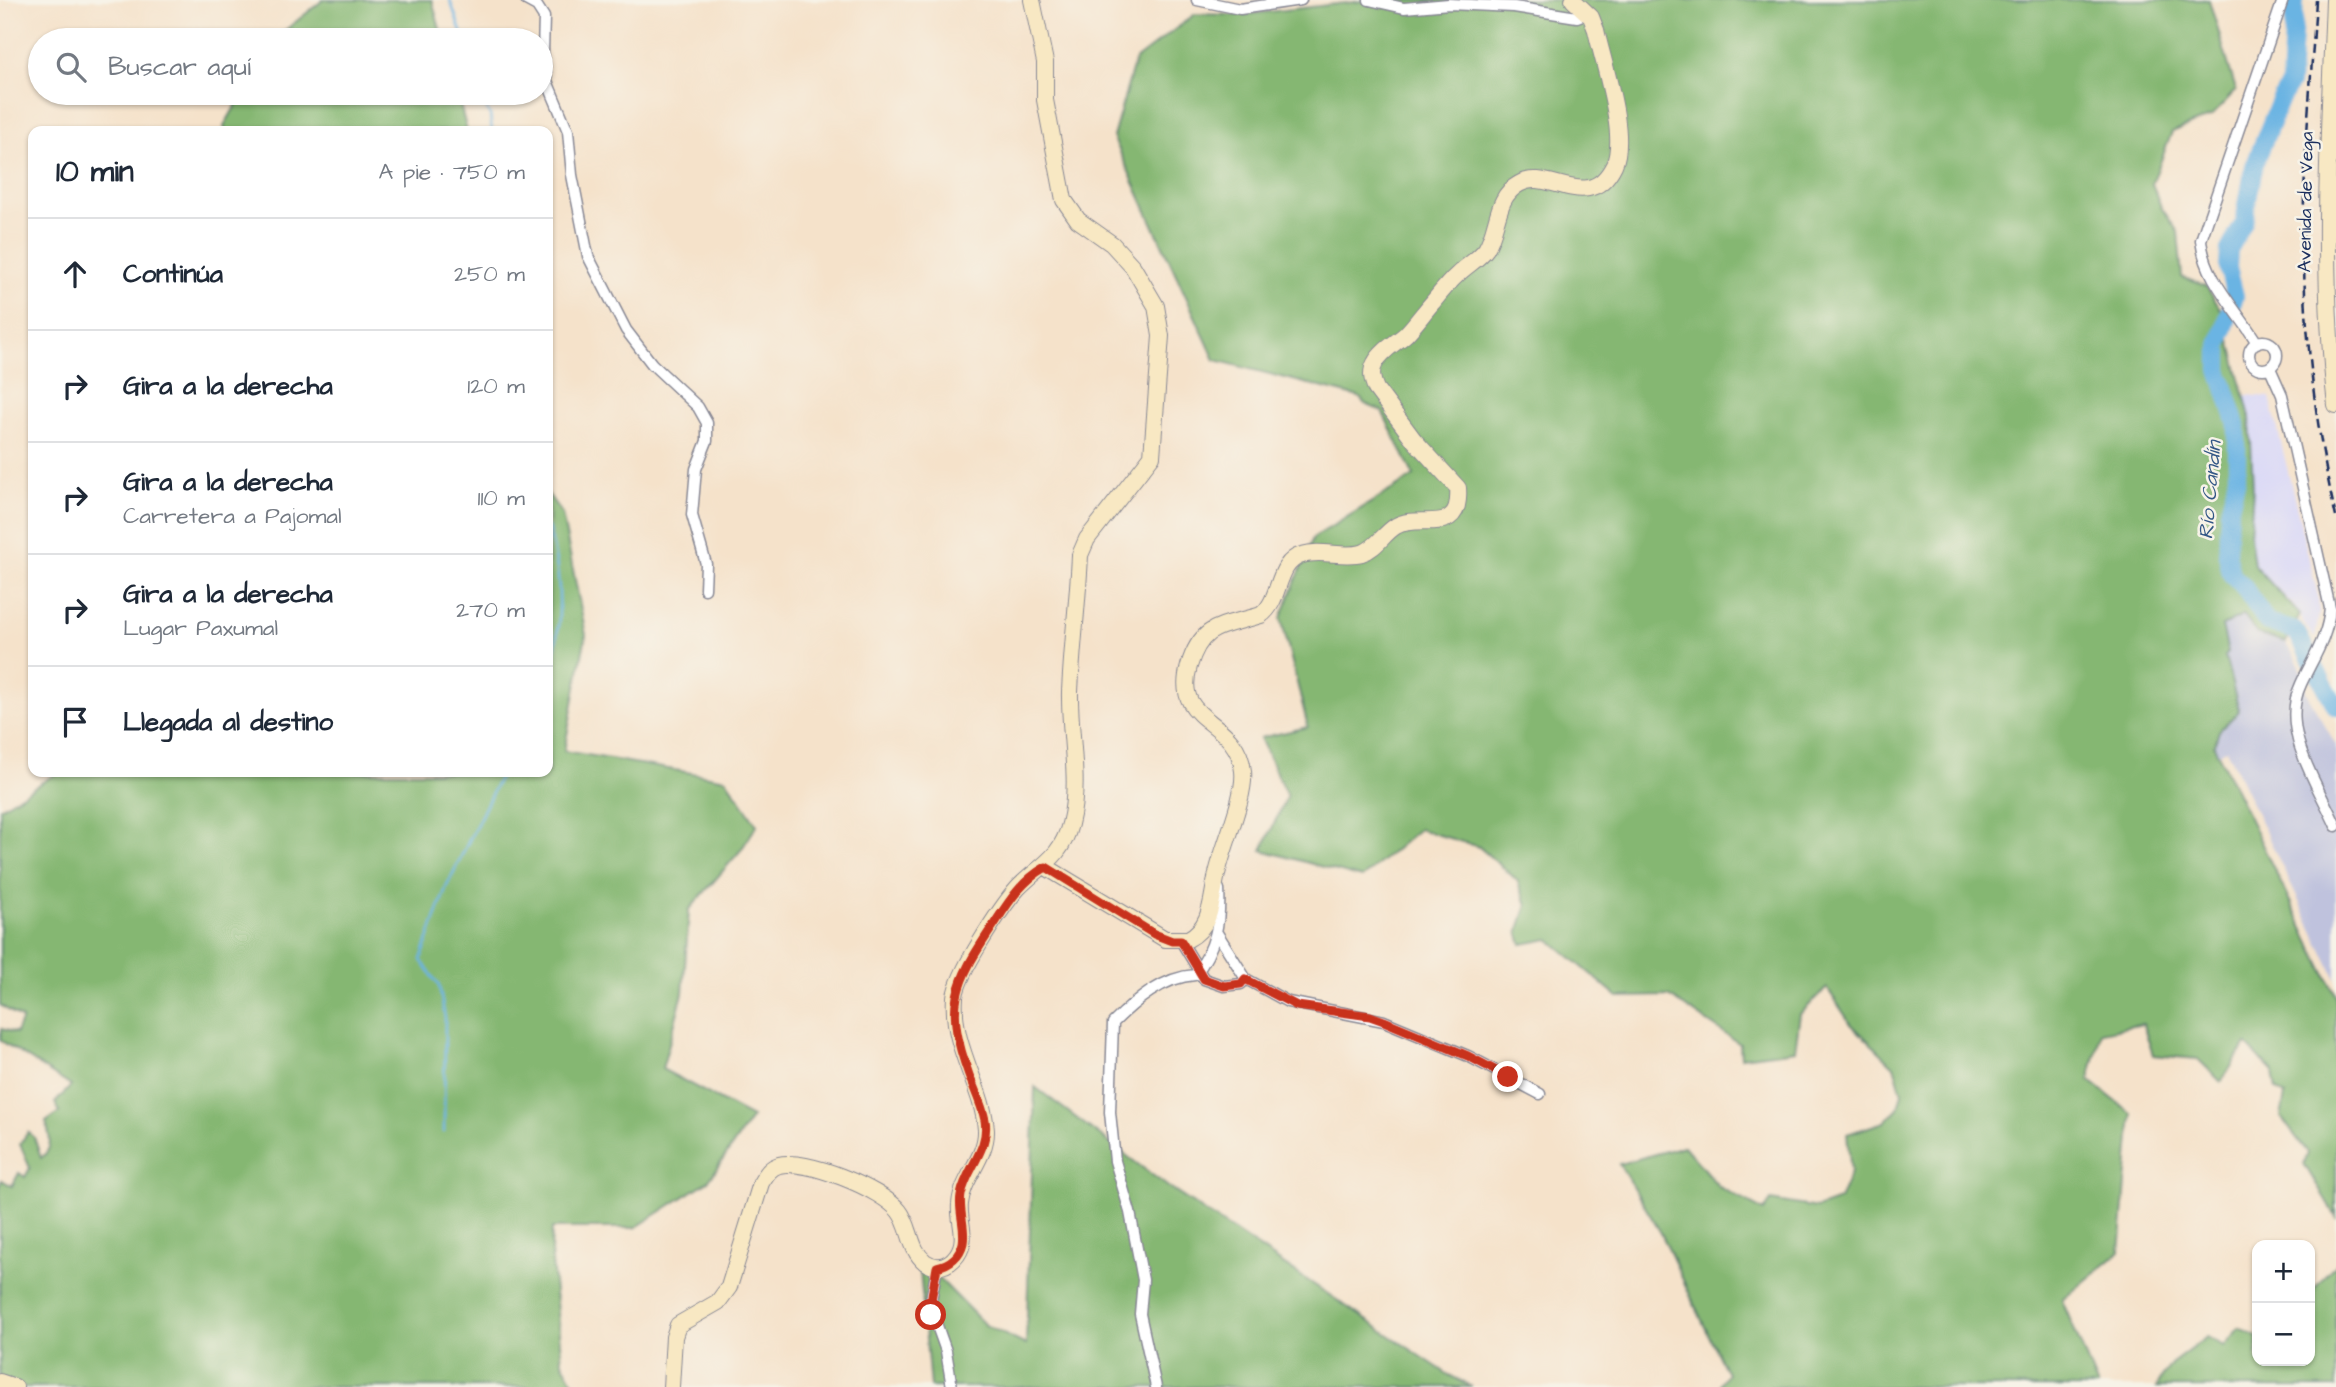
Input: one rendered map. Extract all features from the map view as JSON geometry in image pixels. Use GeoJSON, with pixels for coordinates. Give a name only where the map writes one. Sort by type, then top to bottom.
{"type":"FeatureCollection","features":[{"type":"Feature","properties":{"kind":"street"},"geometry":{"type":"LineString","coordinates":[[526,0],[537,6],[544,17],[544,28]]}},
{"type":"Feature","properties":{"kind":"street"},"geometry":{"type":"LineString","coordinates":[[671,1387],[673,1345],[678,1325],[718,1302],[729,1287],[761,1183],[768,1170],[780,1164],[828,1173],[864,1185],[882,1196],[898,1210],[907,1224],[915,1251],[926,1262],[937,1267],[947,1265],[957,1256],[963,1243],[960,1207],[962,1191],[986,1134],[985,1119],[956,1027],[955,995],[958,982],[1017,890],[1046,867],[1067,832],[1073,803],[1070,692],[1080,555],[1087,539],[1153,456],[1161,336],[1156,306],[1133,267],[1112,244],[1078,220],[1064,200],[1045,100],[1045,62],[1032,0]]}},
{"type":"Feature","properties":{"kind":"street"},"geometry":{"type":"LineString","coordinates":[[1197,0],[1240,9],[1301,0]]}},
{"type":"Feature","properties":{"kind":"street"},"geometry":{"type":"LineString","coordinates":[[1369,0],[1404,8],[1459,4],[1514,7],[1577,18],[1587,13]]}},
{"type":"Feature","properties":{"kind":"street"},"geometry":{"type":"LineString","coordinates":[[1046,867],[1154,934],[1172,941],[1195,936],[1205,923],[1242,793],[1243,769],[1230,737],[1203,718],[1187,695],[1185,682],[1193,653],[1199,642],[1212,630],[1261,615],[1268,610],[1285,568],[1298,557],[1364,552],[1397,526],[1408,521],[1439,522],[1450,517],[1458,488],[1414,440],[1376,388],[1372,380],[1373,367],[1379,357],[1408,332],[1447,285],[1484,251],[1497,216],[1511,190],[1520,183],[1536,180],[1569,189],[1587,188],[1607,176],[1613,167],[1619,135],[1597,30],[1587,13],[1573,0]]}},
{"type":"Feature","properties":{"kind":"street"},"geometry":{"type":"LineString","coordinates":[[2257,343],[2203,259],[2201,240],[2283,0]]}},
{"type":"Feature","properties":{"kind":"street","name":"Avenida de Vega"},"geometry":{"type":"LineString","coordinates":[[2334,0],[2325,229],[2326,303],[2336,405]]}},
{"type":"Feature","properties":{"kind":"street"},"geometry":{"type":"LineString","coordinates":[[553,95],[568,131],[572,175],[588,256],[626,330],[652,364],[698,407],[707,423],[707,441],[696,469],[692,514],[706,564],[705,589]]}},
{"type":"Feature","properties":{"kind":"street"},"geometry":{"type":"LineString","coordinates":[[2266,341],[2276,349],[2276,362],[2270,368],[2256,367],[2250,359],[2250,350],[2257,343],[2266,341]]}},
{"type":"Feature","properties":{"kind":"street"},"geometry":{"type":"LineString","coordinates":[[2270,368],[2282,395],[2330,608],[2324,638],[2295,700],[2295,731],[2336,826]]}},
{"type":"Feature","properties":{"kind":"street"},"geometry":{"type":"LineString","coordinates":[[1156,1387],[1140,1314],[1143,1280],[1130,1212],[1115,1161],[1110,1111],[1113,1023],[1130,1005],[1176,976],[1195,975],[1200,969],[1217,933],[1220,902],[1216,877]]}},
{"type":"Feature","properties":{"kind":"street"},"geometry":{"type":"LineString","coordinates":[[1217,933],[1245,979],[1297,1006],[1370,1016],[1384,1021],[1468,1056],[1540,1094]]}},
{"type":"Feature","properties":{"kind":"street"},"geometry":{"type":"LineString","coordinates":[[1181,941],[1204,979],[1215,984],[1234,985],[1245,979]]}},
{"type":"Feature","properties":{"kind":"street"},"geometry":{"type":"LineString","coordinates":[[937,1267],[930,1306],[946,1351],[952,1387]]}},
{"type":"Feature","properties":{"kind":"street"},"geometry":{"type":"LineString","coordinates":[[0,1382],[15,1387]]}},
{"type":"Feature","properties":{"kind":"shaded area"},"geometry":{"type":"Polygon","coordinates":[[[2245,395],[2270,397],[2318,596],[2319,614],[2315,639],[2293,605],[2254,565],[2250,536],[2253,488],[2250,425],[2245,395]]]}},
{"type":"Feature","properties":{"kind":"shaded area"},"geometry":{"type":"Polygon","coordinates":[[[2244,615],[2247,620],[2286,642],[2300,666],[2306,692],[2336,745],[2336,979],[2226,749],[2218,754],[2214,746],[2219,731],[2239,710],[2225,655],[2228,653],[2222,626],[2244,615]]]}},
{"type":"Feature","properties":{"kind":"green space"},"geometry":{"type":"Polygon","coordinates":[[[323,0],[432,0],[440,28],[288,28],[323,0]]]}},
{"type":"Feature","properties":{"kind":"green space"},"geometry":{"type":"Polygon","coordinates":[[[1372,0],[2209,0],[2236,90],[2212,116],[2172,132],[2152,184],[2161,207],[2178,232],[2182,277],[2206,286],[2223,313],[2250,417],[2253,488],[2250,536],[2254,565],[2300,615],[2286,642],[2258,634],[2244,615],[2222,626],[2228,653],[2225,656],[2239,711],[2219,731],[2214,746],[2336,996],[2336,1217],[2304,1164],[2308,1153],[2281,1117],[2285,1095],[2276,1090],[2273,1072],[2246,1044],[2221,1082],[2198,1059],[2153,1055],[2143,1024],[2101,1032],[2089,1080],[2132,1114],[2120,1252],[2062,1300],[2098,1387],[1718,1387],[1727,1374],[1661,1233],[1619,1164],[1684,1146],[1719,1187],[1764,1211],[1771,1200],[1817,1208],[1839,1200],[1851,1172],[1847,1134],[1884,1122],[1898,1108],[1902,1093],[1894,1066],[1851,1024],[1827,988],[1800,1014],[1795,1050],[1741,1057],[1740,1044],[1669,996],[1618,997],[1549,939],[1522,944],[1518,932],[1527,905],[1517,880],[1479,847],[1419,829],[1362,878],[1262,850],[1287,796],[1260,738],[1308,727],[1281,618],[1313,538],[1414,476],[1382,411],[1365,404],[1359,397],[1215,360],[1113,137],[1135,60],[1195,14],[1240,15],[1372,0]]]}},
{"type":"Feature","properties":{"kind":"green space"},"geometry":{"type":"Polygon","coordinates":[[[236,105],[460,105],[466,126],[224,126],[236,105]]]}},
{"type":"Feature","properties":{"kind":"green space"},"geometry":{"type":"Polygon","coordinates":[[[553,501],[562,514],[586,635],[564,751],[726,779],[757,825],[741,850],[689,910],[683,993],[662,1069],[752,1117],[708,1181],[635,1228],[552,1228],[551,1252],[562,1362],[576,1387],[0,1387],[0,1184],[2,1180],[12,1186],[19,1173],[25,1177],[30,1168],[20,1144],[28,1132],[34,1137],[41,1158],[48,1150],[50,1142],[46,1122],[60,1112],[55,1103],[71,1086],[0,1040],[2,1029],[16,1033],[22,1019],[0,1005],[0,808],[51,777],[553,777],[553,501]]]}},
{"type":"Feature","properties":{"kind":"green space"},"geometry":{"type":"Polygon","coordinates":[[[1035,1087],[1171,1189],[1449,1375],[1472,1387],[930,1387],[919,1258],[985,1325],[1026,1345],[1035,1087]]]}},
{"type":"Feature","properties":{"kind":"green space"},"geometry":{"type":"Polygon","coordinates":[[[2336,1263],[2336,1387],[2156,1387],[2171,1364],[2207,1337],[2224,1346],[2239,1328],[2252,1334],[2252,1366],[2315,1366],[2315,1288],[2336,1263]]]}},
{"type":"Feature","properties":{"kind":"waterway"},"geometry":{"type":"LineString","coordinates":[[450,0],[460,28]]}},
{"type":"Feature","properties":{"kind":"waterway","name":"Río Candín"},"geometry":{"type":"LineString","coordinates":[[2295,0],[2290,83],[2279,103],[2254,166],[2244,222],[2229,250],[2228,268],[2235,296],[2219,345],[2219,370],[2237,425],[2237,478],[2229,511],[2227,555],[2231,574],[2243,586],[2267,622],[2296,631],[2336,707]]}},
{"type":"Feature","properties":{"kind":"waterway"},"geometry":{"type":"LineString","coordinates":[[485,105],[491,126]]}},
{"type":"Feature","properties":{"kind":"waterway"},"geometry":{"type":"LineString","coordinates":[[553,546],[559,584],[559,621],[553,659]]}},
{"type":"Feature","properties":{"kind":"waterway"},"geometry":{"type":"LineString","coordinates":[[444,1132],[445,1018],[439,986],[421,960],[446,888],[500,777]]}},
{"type":"Feature","properties":{"kind":"railway"},"geometry":{"type":"LineString","coordinates":[[2316,0],[2305,173],[2304,278],[2320,438],[2336,517]]}},
{"type":"Feature","properties":{"kind":"route"},"geometry":{"type":"LineString","coordinates":[[931,1315],[930,1306],[937,1267],[947,1265],[957,1256],[963,1243],[960,1207],[962,1191],[982,1149],[986,1134],[985,1119],[960,1048],[956,1027],[955,995],[958,982],[972,956],[1017,890],[1034,873],[1046,867],[1154,934],[1172,941],[1181,941],[1196,961],[1204,979],[1224,986],[1241,984],[1245,979],[1297,1006],[1370,1016],[1468,1056],[1508,1077]]}}]}
